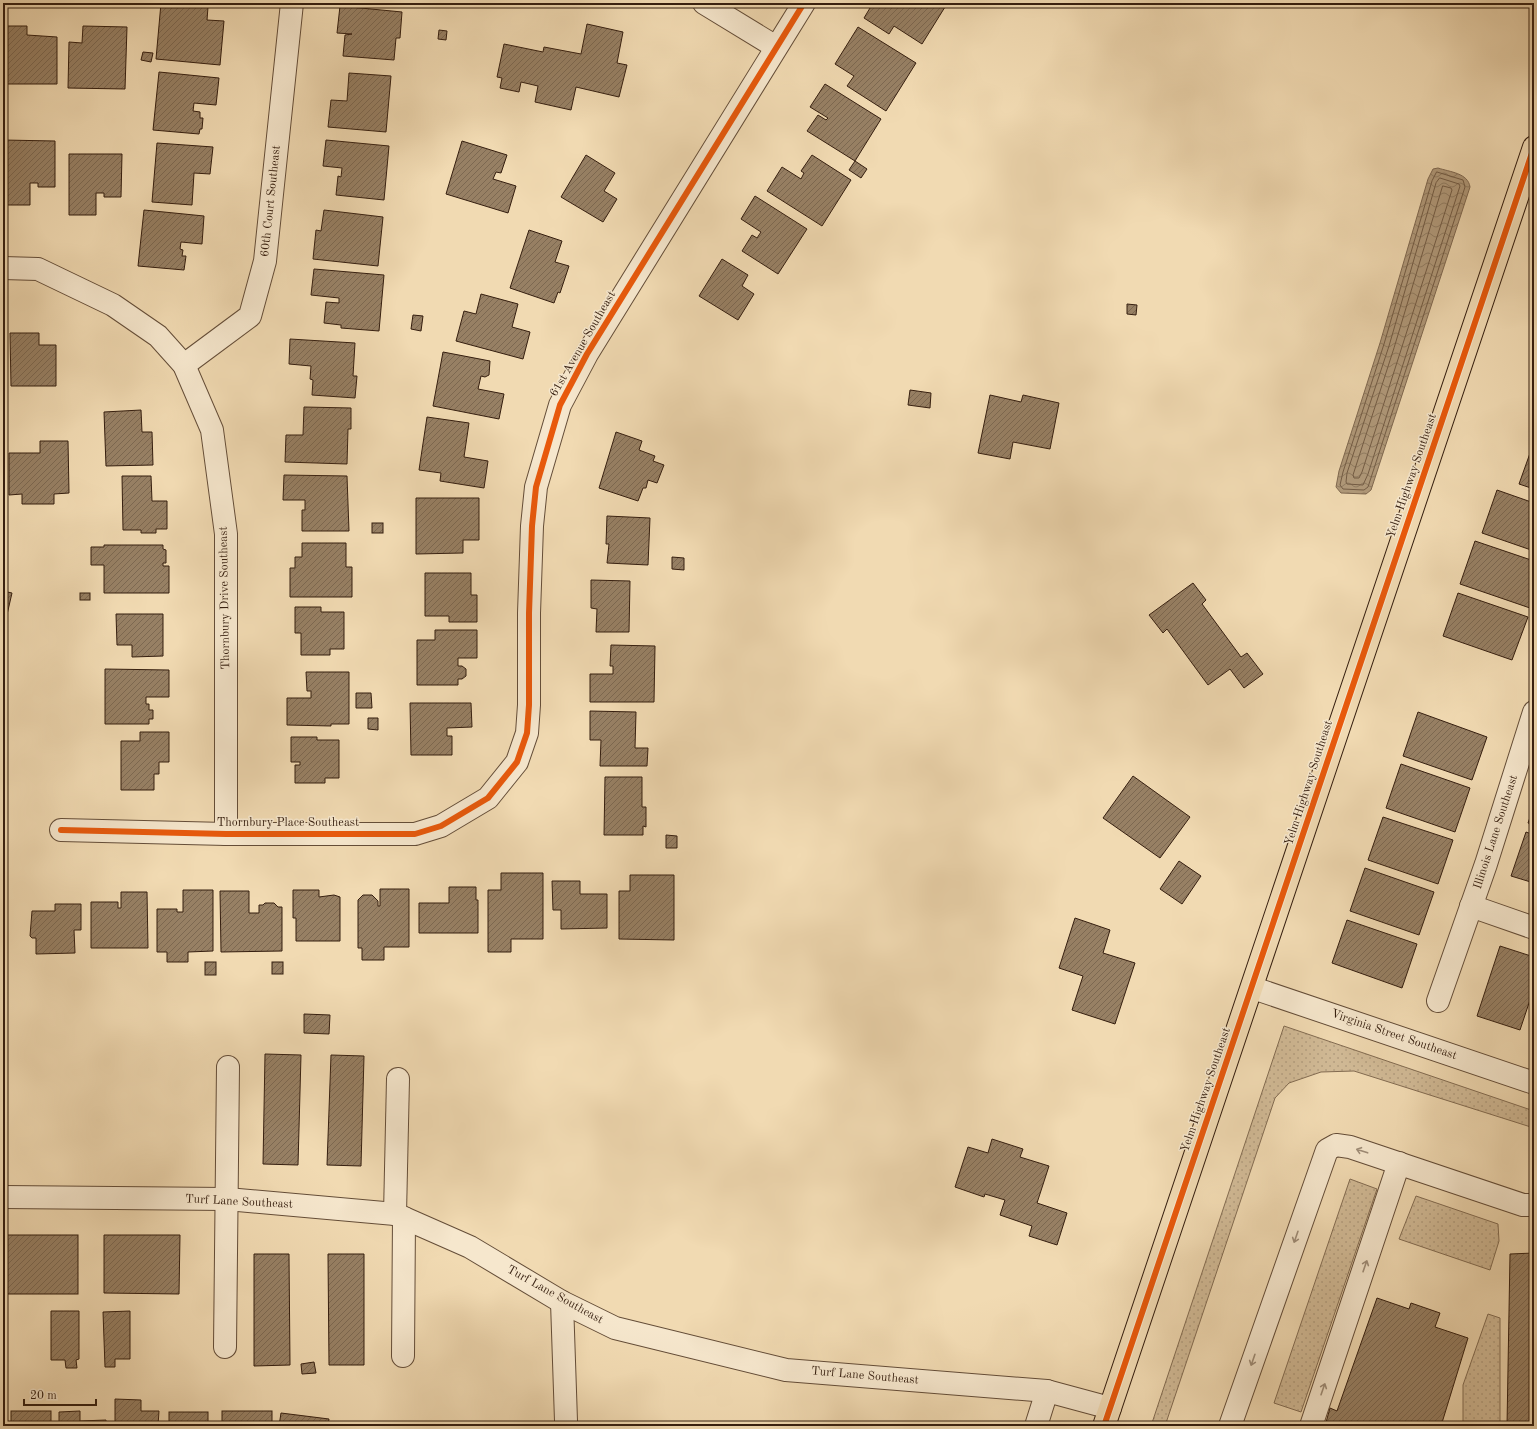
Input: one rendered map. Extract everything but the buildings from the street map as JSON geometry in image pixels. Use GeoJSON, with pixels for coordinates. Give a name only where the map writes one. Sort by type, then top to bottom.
{"type":"FeatureCollection","features":[{"type":"Feature","properties":{"kind":"main road","name":"Yelm Highway Southeast"},"geometry":{"type":"LineString","coordinates":[[1108,1417],[1534,147]]}},
{"type":"Feature","properties":{"kind":"street","name":"60th Court Southeast"},"geometry":{"type":"LineString","coordinates":[[184,365],[250,316],[265,261],[292,3]]}},
{"type":"Feature","properties":{"kind":"street"},"geometry":{"type":"LineString","coordinates":[[704,3],[776,47]]}},
{"type":"Feature","properties":{"kind":"street","name":"61st Avenue Southeast"},"geometry":{"type":"LineString","coordinates":[[500,784],[517,762],[527,734],[529,705],[529,613],[532,526],[536,487],[560,405],[587,354],[804,3]]}},
{"type":"Feature","properties":{"kind":"street","name":"Thornbury Drive Southeast"},"geometry":{"type":"LineString","coordinates":[[3,268],[38,269],[113,305],[158,336],[184,365],[212,430],[226,534],[226,834]]}},
{"type":"Feature","properties":{"kind":"street","name":"Illinois Lane Southeast"},"geometry":{"type":"LineString","coordinates":[[1438,1001],[1471,906],[1534,712]]}},
{"type":"Feature","properties":{"kind":"street","name":"Thornbury Place Southeast"},"geometry":{"type":"LineString","coordinates":[[61,830],[226,834],[415,834],[442,826],[488,798],[500,784]]}},
{"type":"Feature","properties":{"kind":"street"},"geometry":{"type":"LineString","coordinates":[[1471,906],[1534,928]]}},
{"type":"Feature","properties":{"kind":"street","name":"Virginia Street Southeast"},"geometry":{"type":"LineString","coordinates":[[1253,988],[1534,1083]]}},
{"type":"Feature","properties":{"kind":"street"},"geometry":{"type":"LineString","coordinates":[[225,1347],[228,1067]]}},
{"type":"Feature","properties":{"kind":"street"},"geometry":{"type":"LineString","coordinates":[[398,1079],[399,1216],[403,1356]]}},
{"type":"Feature","properties":{"kind":"street"},"geometry":{"type":"LineString","coordinates":[[1230,1426],[1327,1150],[1336,1145],[1350,1147],[1524,1205],[1534,1205]]}},
{"type":"Feature","properties":{"kind":"street"},"geometry":{"type":"LineString","coordinates":[[1310,1426],[1399,1163]]}},
{"type":"Feature","properties":{"kind":"street","name":"Turf Lane Southeast"},"geometry":{"type":"LineString","coordinates":[[3,1197],[227,1199],[399,1216],[470,1247],[562,1302],[615,1328],[786,1370],[1047,1391],[1108,1417]]}},
{"type":"Feature","properties":{"kind":"street"},"geometry":{"type":"LineString","coordinates":[[562,1302],[566,1420]]}},
{"type":"Feature","properties":{"kind":"street"},"geometry":{"type":"LineString","coordinates":[[1036,1426],[1047,1391]]}},
{"type":"Feature","properties":{"kind":"shaded area"},"geometry":{"type":"Polygon","coordinates":[[[1284,1026],[1534,1111],[1534,1128],[1354,1071],[1321,1072],[1289,1083],[1275,1098],[1165,1426],[1151,1426],[1284,1026]]]}},
{"type":"Feature","properties":{"kind":"shaded area"},"geometry":{"type":"Polygon","coordinates":[[[1350,1179],[1377,1189],[1301,1412],[1274,1403],[1350,1179]]]}},
{"type":"Feature","properties":{"kind":"shaded area"},"geometry":{"type":"Polygon","coordinates":[[[1416,1196],[1498,1224],[1499,1241],[1490,1270],[1399,1239],[1416,1196]]]}},
{"type":"Feature","properties":{"kind":"shaded area"},"geometry":{"type":"Polygon","coordinates":[[[1488,1314],[1500,1318],[1500,1426],[1463,1426],[1463,1385],[1488,1314]]]}},
{"type":"Feature","properties":{"kind":"water"},"geometry":{"type":"Polygon","coordinates":[[[1438,168],[1462,176],[1469,182],[1470,187],[1371,490],[1366,494],[1341,493],[1336,487],[1339,471],[1380,343],[1428,179],[1433,169],[1438,168]]]}},
{"type":"Feature","properties":{"kind":"cycle path"},"geometry":{"type":"LineString","coordinates":[[61,830],[226,834],[415,834],[441,826],[488,798],[517,762],[527,733],[529,705],[529,613],[532,526],[536,487],[560,405],[587,354],[804,3]]}},
{"type":"Feature","properties":{"kind":"cycle path"},"geometry":{"type":"LineString","coordinates":[[1104,1426],[1534,147]]}}]}
